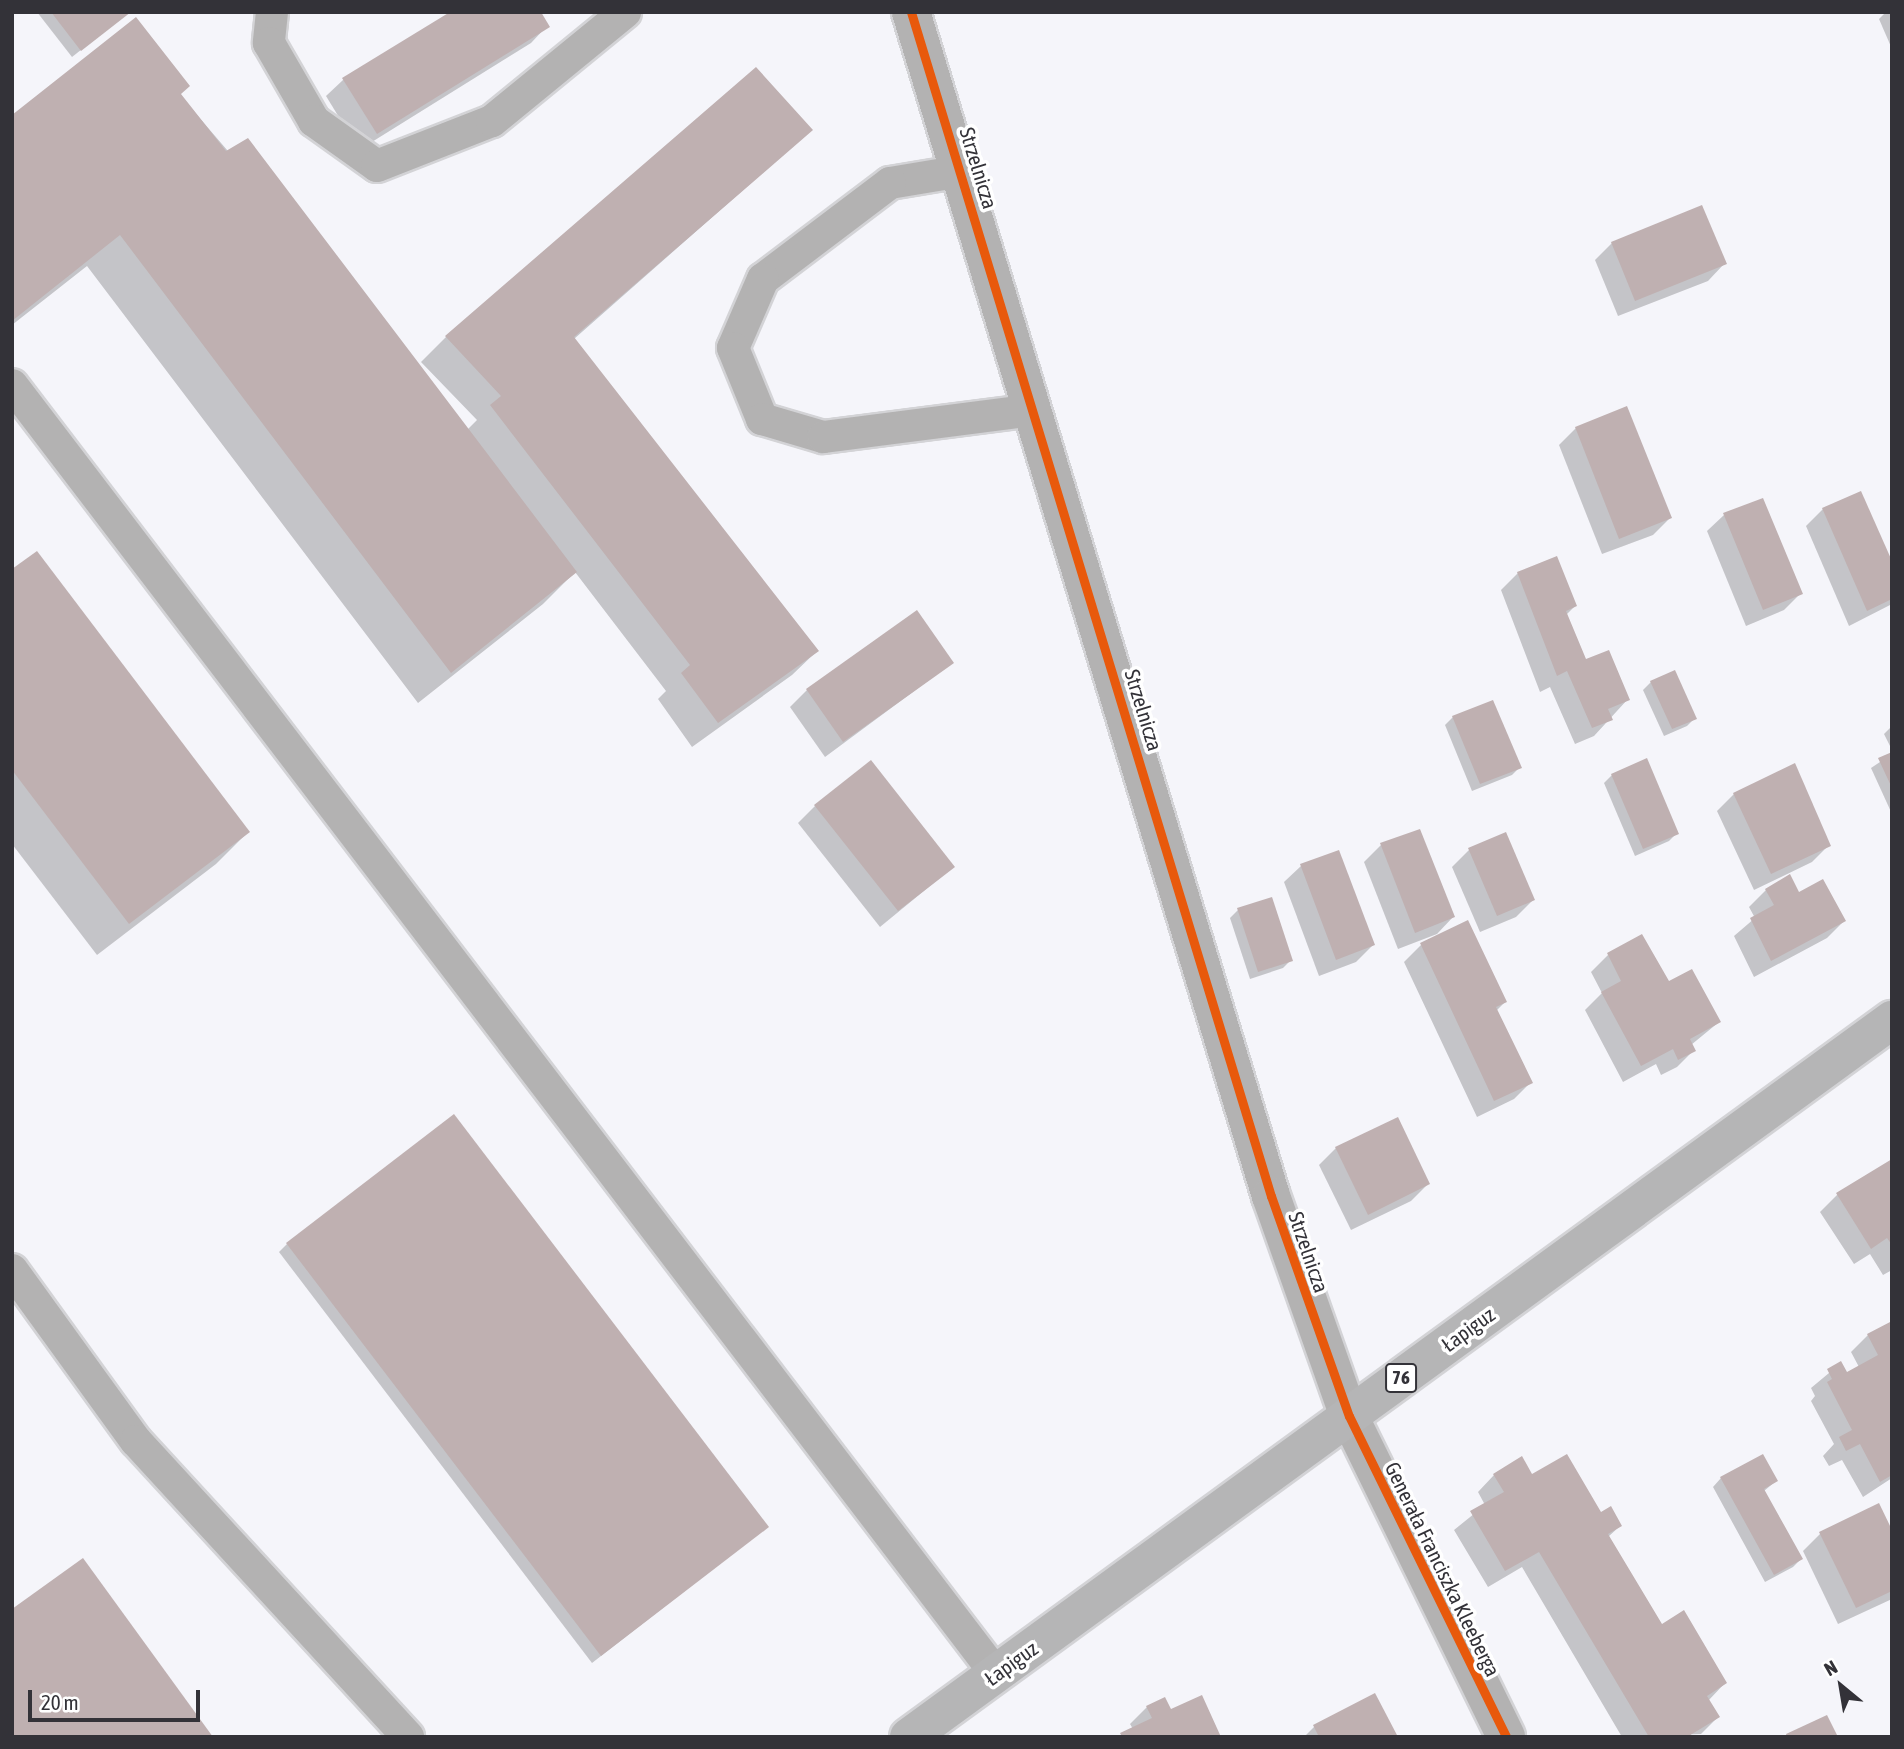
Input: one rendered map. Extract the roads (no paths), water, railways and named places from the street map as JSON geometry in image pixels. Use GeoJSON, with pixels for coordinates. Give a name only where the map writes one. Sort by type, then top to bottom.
{"type":"FeatureCollection","features":[{"type":"Feature","properties":{"kind":"main road","name":"Łapiguz"},"geometry":{"type":"LineString","coordinates":[[909,1737],[1892,1020]]}},
{"type":"Feature","properties":{"kind":"street","name":"Strzelnicza"},"geometry":{"type":"LineString","coordinates":[[911,12],[962,171],[1271,1196],[1349,1416]]}},
{"type":"Feature","properties":{"kind":"street","name":"Generała Franciszka Kleeberga"},"geometry":{"type":"LineString","coordinates":[[1349,1416],[1506,1737]]}},
{"type":"Feature","properties":{"kind":"lane"},"geometry":{"type":"LineString","coordinates":[[272,12],[269,43],[314,121],[377,166],[492,121],[625,12]]}},
{"type":"Feature","properties":{"kind":"lane"},"geometry":{"type":"LineString","coordinates":[[962,171],[890,183],[763,279],[733,348],[762,419],[823,437],[1034,410]]}},
{"type":"Feature","properties":{"kind":"lane"},"geometry":{"type":"LineString","coordinates":[[12,385],[996,1674]]}},
{"type":"Feature","properties":{"kind":"lane"},"geometry":{"type":"LineString","coordinates":[[12,1270],[136,1441],[408,1737]]}}]}
